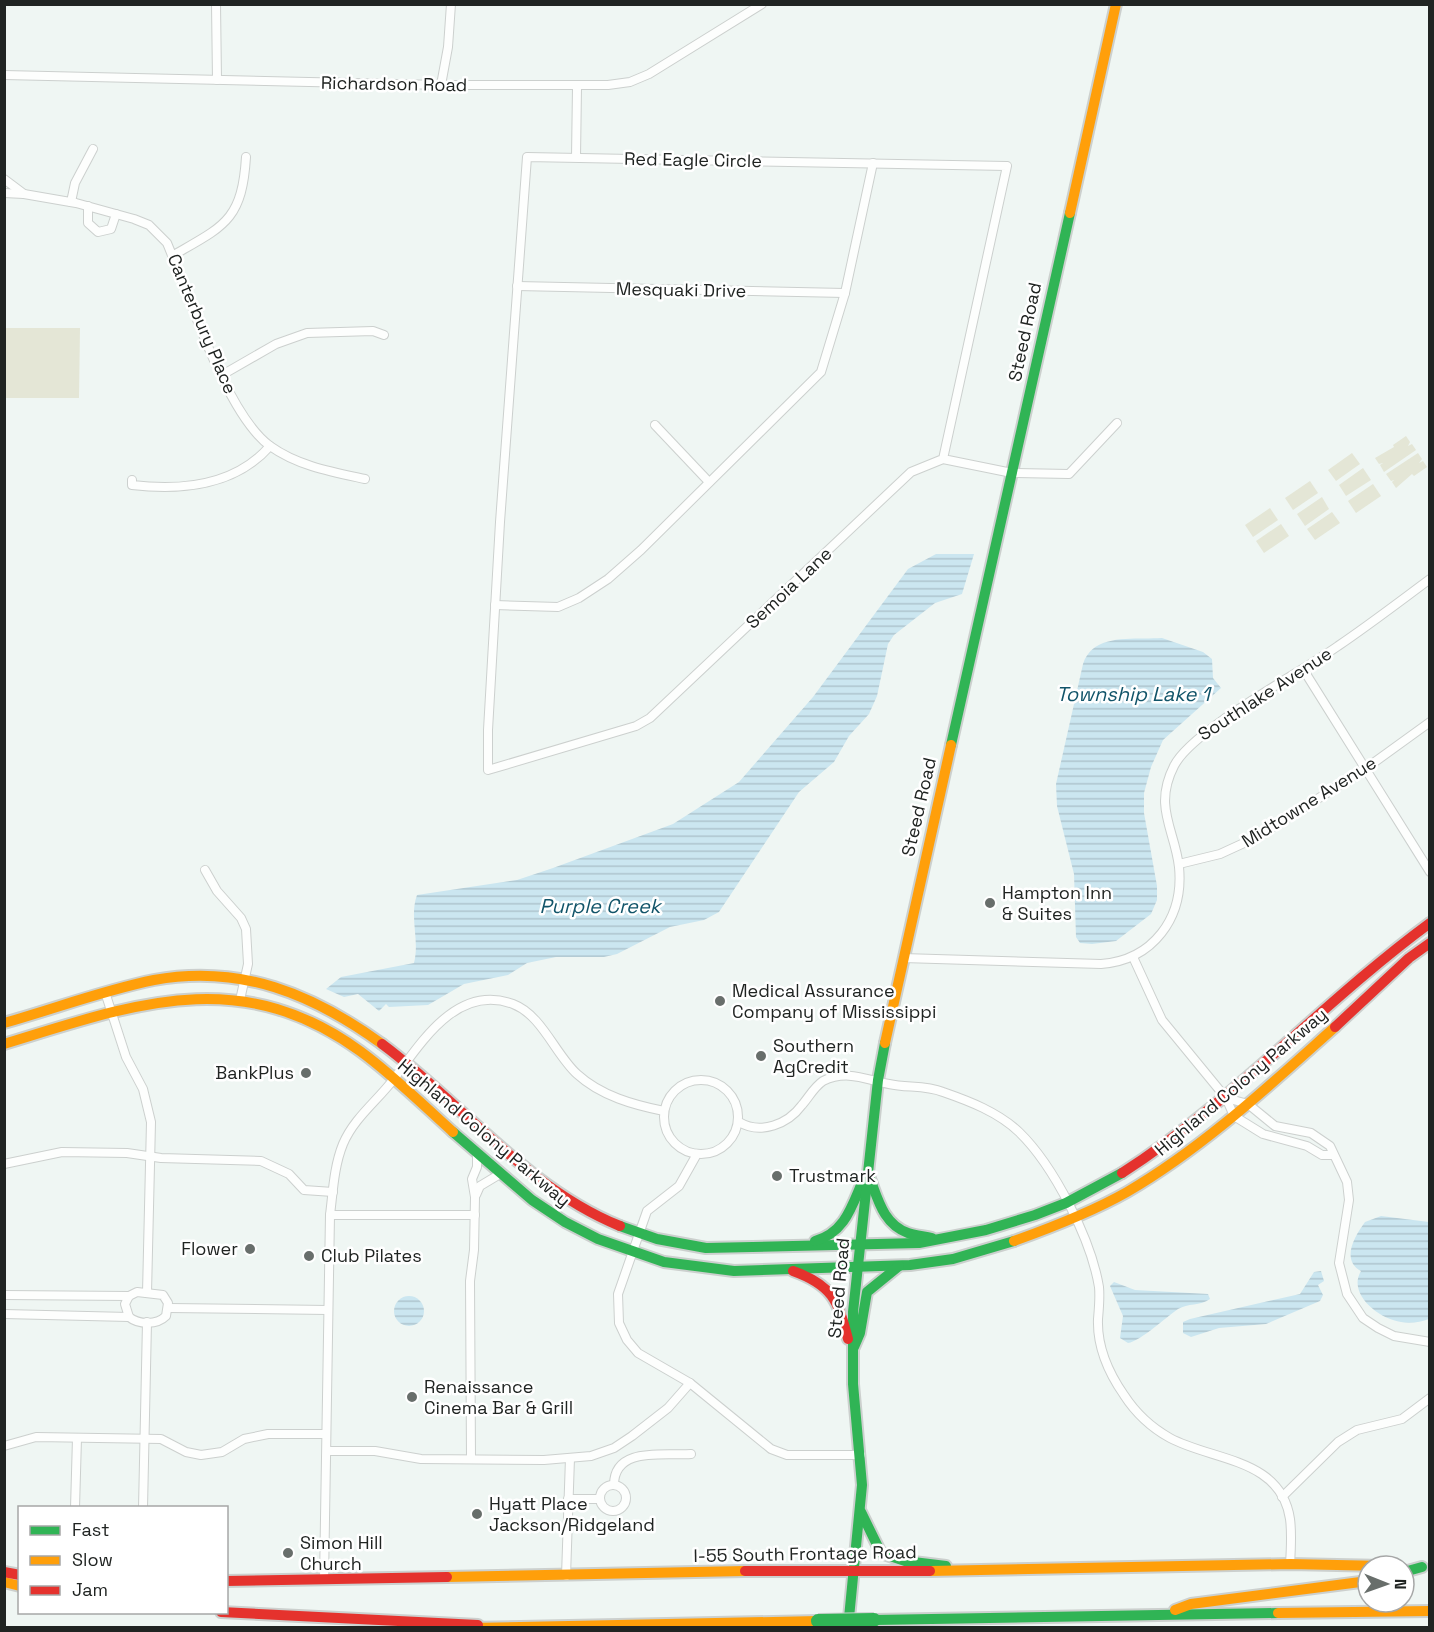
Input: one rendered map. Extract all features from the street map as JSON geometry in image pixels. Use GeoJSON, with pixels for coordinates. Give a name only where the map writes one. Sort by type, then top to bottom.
{"type":"FeatureCollection","features":[{"type":"Feature","properties":{"kind":"main road","name":"Steed Road"},"geometry":{"type":"LineString","coordinates":[[848,1628],[861,1511],[861,1455],[851,1353],[857,1268],[878,1080],[903,958],[1116,4]]}},
{"type":"Feature","properties":{"kind":"main road","name":"Highland Colony Parkway"},"geometry":{"type":"LineString","coordinates":[[4,1023],[105,992],[161,979],[210,976],[244,980],[297,993],[333,1009],[366,1030],[548,1185],[593,1215],[639,1234],[681,1245],[730,1249],[794,1246],[878,1247],[938,1240],[1006,1224],[1067,1203],[1129,1169],[1167,1144],[1226,1098],[1396,948],[1430,923]]}},
{"type":"Feature","properties":{"kind":"main road","name":"Highland Colony Parkway"},"geometry":{"type":"LineString","coordinates":[[4,1044],[140,1003],[174,998],[240,999],[296,1016],[331,1032],[360,1051],[501,1174],[553,1216],[600,1241],[632,1254],[709,1270],[793,1271],[810,1268],[899,1266],[945,1261],[979,1252],[1075,1219],[1122,1197],[1160,1174],[1234,1116],[1409,958],[1430,944]]}},
{"type":"Feature","properties":{"kind":"main road"},"geometry":{"type":"LineString","coordinates":[[867,1172],[878,1206],[885,1218],[911,1234],[938,1240]]}},
{"type":"Feature","properties":{"kind":"main road"},"geometry":{"type":"LineString","coordinates":[[794,1246],[824,1240],[842,1227],[853,1209],[856,1195],[867,1172]]}},
{"type":"Feature","properties":{"kind":"main road"},"geometry":{"type":"LineString","coordinates":[[851,1353],[860,1333],[867,1292],[899,1266]]}},
{"type":"Feature","properties":{"kind":"main road"},"geometry":{"type":"LineString","coordinates":[[793,1271],[825,1284],[835,1295],[842,1308],[851,1353]]}},
{"type":"Feature","properties":{"kind":"main road"},"geometry":{"type":"LineString","coordinates":[[861,1511],[876,1546],[892,1560],[928,1562],[964,1570]]}},
{"type":"Feature","properties":{"kind":"main road","name":"I-55 South Frontage Road"},"geometry":{"type":"LineString","coordinates":[[228,1581],[854,1569],[882,1572],[1290,1564],[1356,1565]]}},
{"type":"Feature","properties":{"kind":"main road"},"geometry":{"type":"LineString","coordinates":[[1160,1615],[1191,1604],[1356,1583]]}},
{"type":"Feature","properties":{"kind":"main road"},"geometry":{"type":"LineString","coordinates":[[470,1628],[1430,1611]]}},
{"type":"Feature","properties":{"kind":"main road"},"geometry":{"type":"LineString","coordinates":[[228,1612],[507,1627]]}},
{"type":"Feature","properties":{"kind":"street"},"geometry":{"type":"LineString","coordinates":[[216,4],[217,80]]}},
{"type":"Feature","properties":{"kind":"street"},"geometry":{"type":"LineString","coordinates":[[441,85],[448,47],[452,4]]}},
{"type":"Feature","properties":{"kind":"street","name":"Richardson Road"},"geometry":{"type":"LineString","coordinates":[[4,75],[577,87],[630,82],[649,74],[762,4]]}},
{"type":"Feature","properties":{"kind":"street"},"geometry":{"type":"LineString","coordinates":[[576,157],[577,87]]}},
{"type":"Feature","properties":{"kind":"street"},"geometry":{"type":"LineString","coordinates":[[71,202],[75,183],[93,148]]}},
{"type":"Feature","properties":{"kind":"street"},"geometry":{"type":"LineString","coordinates":[[172,256],[227,222],[240,201],[246,157]]}},
{"type":"Feature","properties":{"kind":"street","name":"Red Eagle Circle"},"geometry":{"type":"LineString","coordinates":[[488,730],[527,157],[1007,166],[943,459]]}},
{"type":"Feature","properties":{"kind":"street"},"geometry":{"type":"LineString","coordinates":[[495,605],[558,607],[579,598],[608,579],[641,550],[821,372],[845,293],[873,163]]}},
{"type":"Feature","properties":{"kind":"street","name":"Canterbury Place"},"geometry":{"type":"LineString","coordinates":[[4,179],[24,194]]}},
{"type":"Feature","properties":{"kind":"street","name":"Canterbury Place"},"geometry":{"type":"LineString","coordinates":[[4,193],[71,202],[149,225],[167,243],[222,375],[254,432],[270,446],[299,463],[365,479]]}},
{"type":"Feature","properties":{"kind":"street"},"geometry":{"type":"LineString","coordinates":[[88,206],[88,223],[98,232],[111,229],[116,214]]}},
{"type":"Feature","properties":{"kind":"street","name":"Mesquaki Drive"},"geometry":{"type":"LineString","coordinates":[[517,286],[845,293]]}},
{"type":"Feature","properties":{"kind":"street"},"geometry":{"type":"LineString","coordinates":[[222,375],[276,344],[308,333],[373,331],[384,335]]}},
{"type":"Feature","properties":{"kind":"street"},"geometry":{"type":"LineString","coordinates":[[943,459],[1012,473],[1069,474],[1117,423]]}},
{"type":"Feature","properties":{"kind":"street"},"geometry":{"type":"LineString","coordinates":[[655,425],[709,482]]}},
{"type":"Feature","properties":{"kind":"street"},"geometry":{"type":"LineString","coordinates":[[132,480],[132,484],[141,486],[179,486],[214,482],[256,462],[270,446]]}},
{"type":"Feature","properties":{"kind":"street","name":"Semoia Lane"},"geometry":{"type":"LineString","coordinates":[[488,730],[488,770],[636,726],[650,718],[911,472],[943,459]]}},
{"type":"Feature","properties":{"kind":"street","name":"Southlake Avenue"},"geometry":{"type":"LineString","coordinates":[[903,958],[1101,964],[1133,957],[1153,944],[1173,917],[1179,889],[1179,864],[1170,836],[1165,804],[1174,766],[1190,744],[1303,669],[1430,579]]}},
{"type":"Feature","properties":{"kind":"street"},"geometry":{"type":"LineString","coordinates":[[1303,669],[1428,866]]}},
{"type":"Feature","properties":{"kind":"street","name":"Midtowne Avenue"},"geometry":{"type":"LineString","coordinates":[[1179,864],[1243,844],[1365,769],[1430,722]]}},
{"type":"Feature","properties":{"kind":"street"},"geometry":{"type":"LineString","coordinates":[[205,870],[217,891],[241,918],[246,929],[249,964],[240,999]]}},
{"type":"Feature","properties":{"kind":"street"},"geometry":{"type":"LineString","coordinates":[[1133,957],[1162,1020],[1226,1098],[1234,1116],[1263,1134],[1307,1146],[1322,1155],[1333,1155]]}},
{"type":"Feature","properties":{"kind":"street"},"geometry":{"type":"LineString","coordinates":[[105,992],[126,1057],[143,1089],[148,1106],[147,1293]]}},
{"type":"Feature","properties":{"kind":"street"},"geometry":{"type":"LineString","coordinates":[[324,1580],[328,1451],[326,1434],[330,1215],[338,1158],[349,1131],[443,1018],[464,1005],[489,1000],[514,1004],[533,1019],[582,1078],[609,1095],[664,1111]]}},
{"type":"Feature","properties":{"kind":"street"},"geometry":{"type":"LineString","coordinates":[[739,1122],[746,1126],[758,1127],[787,1120],[822,1082],[838,1076],[878,1080],[888,1084],[918,1085],[939,1090],[992,1112],[1025,1139],[1054,1176],[1075,1219],[1095,1270],[1099,1288],[1101,1350],[1124,1396],[1147,1422],[1170,1438],[1256,1469],[1275,1484],[1290,1517],[1290,1564]]}},
{"type":"Feature","properties":{"kind":"street"},"geometry":{"type":"LineString","coordinates":[[690,1081],[713,1081],[731,1094],[738,1109],[739,1122],[732,1138],[721,1149],[697,1154],[681,1149],[670,1138],[666,1131],[664,1111],[670,1095],[682,1084],[690,1081]]}},
{"type":"Feature","properties":{"kind":"street"},"geometry":{"type":"LineString","coordinates":[[1226,1098],[1248,1104],[1275,1126],[1311,1133],[1330,1146],[1347,1182],[1349,1200],[1339,1263],[1347,1294],[1363,1318],[1378,1328],[1395,1336],[1430,1342]]}},
{"type":"Feature","properties":{"kind":"street"},"geometry":{"type":"LineString","coordinates":[[4,1164],[62,1152],[261,1161],[289,1174],[304,1190],[333,1192]]}},
{"type":"Feature","properties":{"kind":"street"},"geometry":{"type":"LineString","coordinates":[[471,1460],[470,1281],[476,1197],[472,1179],[477,1167],[477,1153]]}},
{"type":"Feature","properties":{"kind":"street"},"geometry":{"type":"LineString","coordinates":[[697,1154],[679,1186],[647,1211],[617,1302],[622,1332],[631,1347],[644,1358],[690,1383],[771,1449],[787,1455],[861,1455]]}},
{"type":"Feature","properties":{"kind":"street"},"geometry":{"type":"LineString","coordinates":[[476,1197],[480,1186],[501,1174]]}},
{"type":"Feature","properties":{"kind":"street"},"geometry":{"type":"LineString","coordinates":[[330,1215],[475,1215]]}},
{"type":"Feature","properties":{"kind":"street"},"geometry":{"type":"LineString","coordinates":[[4,1295],[129,1296],[137,1292],[162,1295],[169,1308]]}},
{"type":"Feature","properties":{"kind":"street"},"geometry":{"type":"LineString","coordinates":[[129,1296],[124,1307],[129,1317]]}},
{"type":"Feature","properties":{"kind":"street"},"geometry":{"type":"LineString","coordinates":[[169,1308],[328,1310]]}},
{"type":"Feature","properties":{"kind":"street"},"geometry":{"type":"LineString","coordinates":[[4,1314],[129,1317],[137,1322],[147,1322],[163,1319],[169,1308]]}},
{"type":"Feature","properties":{"kind":"street"},"geometry":{"type":"LineString","coordinates":[[143,1506],[147,1322]]}},
{"type":"Feature","properties":{"kind":"street"},"geometry":{"type":"LineString","coordinates":[[328,1451],[375,1451],[421,1459],[570,1458],[614,1448],[668,1408],[690,1383]]}},
{"type":"Feature","properties":{"kind":"street"},"geometry":{"type":"LineString","coordinates":[[1282,1497],[1338,1442],[1368,1426],[1402,1419],[1430,1398]]}},
{"type":"Feature","properties":{"kind":"street"},"geometry":{"type":"LineString","coordinates":[[4,1446],[36,1437],[161,1439],[186,1452],[201,1455],[222,1452],[244,1439],[268,1434],[326,1434]]}},
{"type":"Feature","properties":{"kind":"street"},"geometry":{"type":"LineString","coordinates":[[75,1506],[77,1438]]}},
{"type":"Feature","properties":{"kind":"street"},"geometry":{"type":"LineString","coordinates":[[614,1485],[616,1471],[632,1457],[691,1454]]}},
{"type":"Feature","properties":{"kind":"street"},"geometry":{"type":"LineString","coordinates":[[566,1576],[570,1458]]}},
{"type":"Feature","properties":{"kind":"street"},"geometry":{"type":"LineString","coordinates":[[614,1485],[621,1489],[625,1496],[621,1508],[609,1511],[602,1506],[600,1499],[603,1490],[614,1485]]}},
{"type":"Feature","properties":{"kind":"street"},"geometry":{"type":"LineString","coordinates":[[568,1499],[600,1499]]}},
{"type":"Feature","properties":{"kind":"green space"},"geometry":{"type":"Polygon","coordinates":[[[5,328],[80,328],[79,398],[5,398],[5,328]]]}},
{"type":"Feature","properties":{"kind":"green space"},"geometry":{"type":"Polygon","coordinates":[[[1406,436],[1410,442],[1408,446],[1412,444],[1416,450],[1384,472],[1380,465],[1383,463],[1379,464],[1375,458],[1394,447],[1393,445],[1406,436]]]}},
{"type":"Feature","properties":{"kind":"green space"},"geometry":{"type":"Polygon","coordinates":[[[1352,453],[1360,464],[1336,481],[1328,470],[1352,453]]]}},
{"type":"Feature","properties":{"kind":"green space"},"geometry":{"type":"Polygon","coordinates":[[[1418,453],[1422,459],[1419,463],[1423,461],[1427,467],[1414,476],[1412,474],[1396,488],[1392,482],[1394,480],[1391,481],[1386,474],[1418,453]]]}},
{"type":"Feature","properties":{"kind":"green space"},"geometry":{"type":"Polygon","coordinates":[[[1363,468],[1371,480],[1346,496],[1339,485],[1363,468]]]}},
{"type":"Feature","properties":{"kind":"green space"},"geometry":{"type":"Polygon","coordinates":[[[1310,481],[1318,493],[1293,510],[1285,498],[1310,481]]]}},
{"type":"Feature","properties":{"kind":"green space"},"geometry":{"type":"Polygon","coordinates":[[[1373,484],[1381,496],[1356,513],[1348,501],[1373,484]]]}},
{"type":"Feature","properties":{"kind":"green space"},"geometry":{"type":"Polygon","coordinates":[[[1322,497],[1329,509],[1305,526],[1297,514],[1322,497]]]}},
{"type":"Feature","properties":{"kind":"green space"},"geometry":{"type":"Polygon","coordinates":[[[1270,508],[1278,520],[1253,537],[1245,525],[1270,508]]]}},
{"type":"Feature","properties":{"kind":"green space"},"geometry":{"type":"Polygon","coordinates":[[[1332,512],[1340,523],[1315,540],[1307,529],[1332,512]]]}},
{"type":"Feature","properties":{"kind":"green space"},"geometry":{"type":"Polygon","coordinates":[[[1281,524],[1289,536],[1264,553],[1256,541],[1281,524]]]}},
{"type":"Feature","properties":{"kind":"water","name":"Purple Creek"},"geometry":{"type":"Polygon","coordinates":[[[936,554],[974,554],[962,594],[935,603],[894,635],[888,644],[877,696],[869,714],[849,736],[834,762],[799,792],[719,912],[704,920],[670,927],[617,954],[604,957],[556,957],[527,963],[508,975],[464,984],[428,1005],[389,1007],[386,1004],[379,1011],[358,994],[344,997],[326,989],[341,977],[414,963],[416,946],[414,912],[417,895],[517,880],[553,868],[673,824],[739,782],[813,697],[908,569],[936,554]]]}},
{"type":"Feature","properties":{"kind":"water","name":"Township Lake 1"},"geometry":{"type":"Polygon","coordinates":[[[1162,638],[1203,652],[1212,659],[1213,678],[1221,688],[1163,740],[1151,767],[1144,793],[1144,813],[1157,886],[1157,900],[1151,914],[1116,941],[1080,943],[1076,937],[1074,874],[1057,806],[1056,784],[1083,664],[1088,654],[1105,642],[1162,638]]]}},
{"type":"Feature","properties":{"kind":"water"},"geometry":{"type":"Polygon","coordinates":[[[1381,1216],[1429,1222],[1429,1319],[1412,1323],[1392,1320],[1375,1311],[1358,1288],[1361,1271],[1352,1261],[1351,1248],[1365,1222],[1381,1216]]]}},
{"type":"Feature","properties":{"kind":"water"},"geometry":{"type":"Polygon","coordinates":[[[1321,1271],[1324,1281],[1318,1285],[1323,1295],[1320,1301],[1266,1324],[1219,1328],[1191,1337],[1183,1333],[1183,1322],[1190,1319],[1300,1294],[1314,1272],[1321,1271]]]}},
{"type":"Feature","properties":{"kind":"water"},"geometry":{"type":"Polygon","coordinates":[[[1114,1282],[1135,1290],[1208,1294],[1210,1299],[1178,1309],[1146,1333],[1128,1343],[1120,1338],[1123,1316],[1110,1286],[1114,1282]]]}},
{"type":"Feature","properties":{"kind":"water"},"geometry":{"type":"Polygon","coordinates":[[[409,1296],[415,1297],[423,1305],[423,1317],[415,1325],[409,1326],[403,1325],[395,1317],[394,1311],[395,1305],[403,1297],[409,1296]]]}},
{"type":"Feature","properties":{"kind":"traffic: fast"},"geometry":{"type":"LineString","coordinates":[[951,745],[1070,213]]}},
{"type":"Feature","properties":{"kind":"traffic: fast"},"geometry":{"type":"LineString","coordinates":[[848,1628],[862,1485],[853,1384],[853,1312],[878,1080],[885,1043]]}},
{"type":"Feature","properties":{"kind":"traffic: fast"},"geometry":{"type":"LineString","coordinates":[[453,1132],[532,1200],[565,1222],[598,1239],[664,1262],[734,1271],[910,1265],[953,1259],[1014,1241]]}},
{"type":"Feature","properties":{"kind":"traffic: fast"},"geometry":{"type":"LineString","coordinates":[[620,1226],[657,1239],[706,1248],[919,1243],[986,1230],[1035,1215],[1066,1203],[1122,1173]]}},
{"type":"Feature","properties":{"kind":"traffic: fast"},"geometry":{"type":"LineString","coordinates":[[869,1176],[882,1210],[893,1224],[908,1233],[932,1238]]}},
{"type":"Feature","properties":{"kind":"traffic: fast"},"geometry":{"type":"LineString","coordinates":[[815,1241],[826,1237],[841,1224],[864,1178]]}},
{"type":"Feature","properties":{"kind":"traffic: fast"},"geometry":{"type":"LineString","coordinates":[[854,1347],[860,1333],[867,1292],[899,1266]]}},
{"type":"Feature","properties":{"kind":"traffic: fast"},"geometry":{"type":"LineString","coordinates":[[861,1512],[881,1553],[905,1561],[946,1566]]}},
{"type":"Feature","properties":{"kind":"traffic: fast"},"geometry":{"type":"LineString","coordinates":[[1416,1569],[1422,1567]]}},
{"type":"Feature","properties":{"kind":"traffic: fast"},"geometry":{"type":"LineString","coordinates":[[874,1620],[1278,1613]]}},
{"type":"Feature","properties":{"kind":"traffic: fast"},"geometry":{"type":"LineString","coordinates":[[818,1621],[874,1620]]}},
{"type":"Feature","properties":{"kind":"traffic: slow"},"geometry":{"type":"LineString","coordinates":[[1070,213],[1116,4]]}},
{"type":"Feature","properties":{"kind":"traffic: slow"},"geometry":{"type":"LineString","coordinates":[[885,1043],[951,745]]}},
{"type":"Feature","properties":{"kind":"traffic: slow"},"geometry":{"type":"LineString","coordinates":[[4,1023],[135,984],[186,976],[217,976],[275,987],[302,998],[330,1011],[382,1044]]}},
{"type":"Feature","properties":{"kind":"traffic: slow"},"geometry":{"type":"LineString","coordinates":[[4,1044],[97,1016],[141,1006],[185,1000],[228,1000],[271,1007],[315,1024],[360,1051],[453,1132]]}},
{"type":"Feature","properties":{"kind":"traffic: slow"},"geometry":{"type":"LineString","coordinates":[[1014,1241],[1100,1206],[1155,1174],[1236,1114],[1335,1027]]}},
{"type":"Feature","properties":{"kind":"traffic: slow"},"geometry":{"type":"LineString","coordinates":[[930,1571],[1290,1564],[1356,1565]]}},
{"type":"Feature","properties":{"kind":"traffic: slow"},"geometry":{"type":"LineString","coordinates":[[447,1577],[745,1571]]}},
{"type":"Feature","properties":{"kind":"traffic: slow"},"geometry":{"type":"LineString","coordinates":[[4,1582],[18,1586]]}},
{"type":"Feature","properties":{"kind":"traffic: slow"},"geometry":{"type":"LineString","coordinates":[[1175,1610],[1191,1604],[1356,1583]]}},
{"type":"Feature","properties":{"kind":"traffic: slow"},"geometry":{"type":"LineString","coordinates":[[1278,1613],[1430,1611]]}},
{"type":"Feature","properties":{"kind":"traffic: slow"},"geometry":{"type":"LineString","coordinates":[[470,1628],[818,1621]]}},
{"type":"Feature","properties":{"kind":"traffic: jam"},"geometry":{"type":"LineString","coordinates":[[1122,1173],[1202,1115],[1353,985],[1430,923]]}},
{"type":"Feature","properties":{"kind":"traffic: jam"},"geometry":{"type":"LineString","coordinates":[[1335,1027],[1409,958],[1430,943]]}},
{"type":"Feature","properties":{"kind":"traffic: jam"},"geometry":{"type":"LineString","coordinates":[[382,1044],[524,1167],[554,1190],[586,1210],[620,1226]]}},
{"type":"Feature","properties":{"kind":"traffic: jam"},"geometry":{"type":"LineString","coordinates":[[793,1271],[825,1288],[841,1314],[848,1339]]}},
{"type":"Feature","properties":{"kind":"traffic: jam"},"geometry":{"type":"LineString","coordinates":[[745,1571],[930,1571]]}},
{"type":"Feature","properties":{"kind":"traffic: jam"},"geometry":{"type":"LineString","coordinates":[[4,1572],[18,1575]]}},
{"type":"Feature","properties":{"kind":"traffic: jam"},"geometry":{"type":"LineString","coordinates":[[228,1581],[447,1577]]}},
{"type":"Feature","properties":{"kind":"traffic: jam"},"geometry":{"type":"LineString","coordinates":[[228,1612],[478,1625]]}},
{"type":"Feature","properties":{"kind":"place","name":"Hampton Inn & Suites"},"geometry":{"type":"Point","coordinates":[990,903]}},
{"type":"Feature","properties":{"kind":"place","name":"Medical Assurance Company of Mississippi"},"geometry":{"type":"Point","coordinates":[720,1001]}},
{"type":"Feature","properties":{"kind":"place","name":"Southern AgCredit"},"geometry":{"type":"Point","coordinates":[761,1056]}},
{"type":"Feature","properties":{"kind":"place","name":"BankPlus"},"geometry":{"type":"Point","coordinates":[306,1073]}},
{"type":"Feature","properties":{"kind":"place","name":"Trustmark"},"geometry":{"type":"Point","coordinates":[777,1176]}},
{"type":"Feature","properties":{"kind":"place","name":"Flower"},"geometry":{"type":"Point","coordinates":[250,1249]}},
{"type":"Feature","properties":{"kind":"place","name":"Club Pilates"},"geometry":{"type":"Point","coordinates":[309,1256]}},
{"type":"Feature","properties":{"kind":"place","name":"Renaissance Cinema Bar & Grill"},"geometry":{"type":"Point","coordinates":[412,1397]}},
{"type":"Feature","properties":{"kind":"place","name":"Hyatt Place Jackson/Ridgeland"},"geometry":{"type":"Point","coordinates":[477,1514]}},
{"type":"Feature","properties":{"kind":"place","name":"Simon Hill Church"},"geometry":{"type":"Point","coordinates":[288,1553]}}]}
